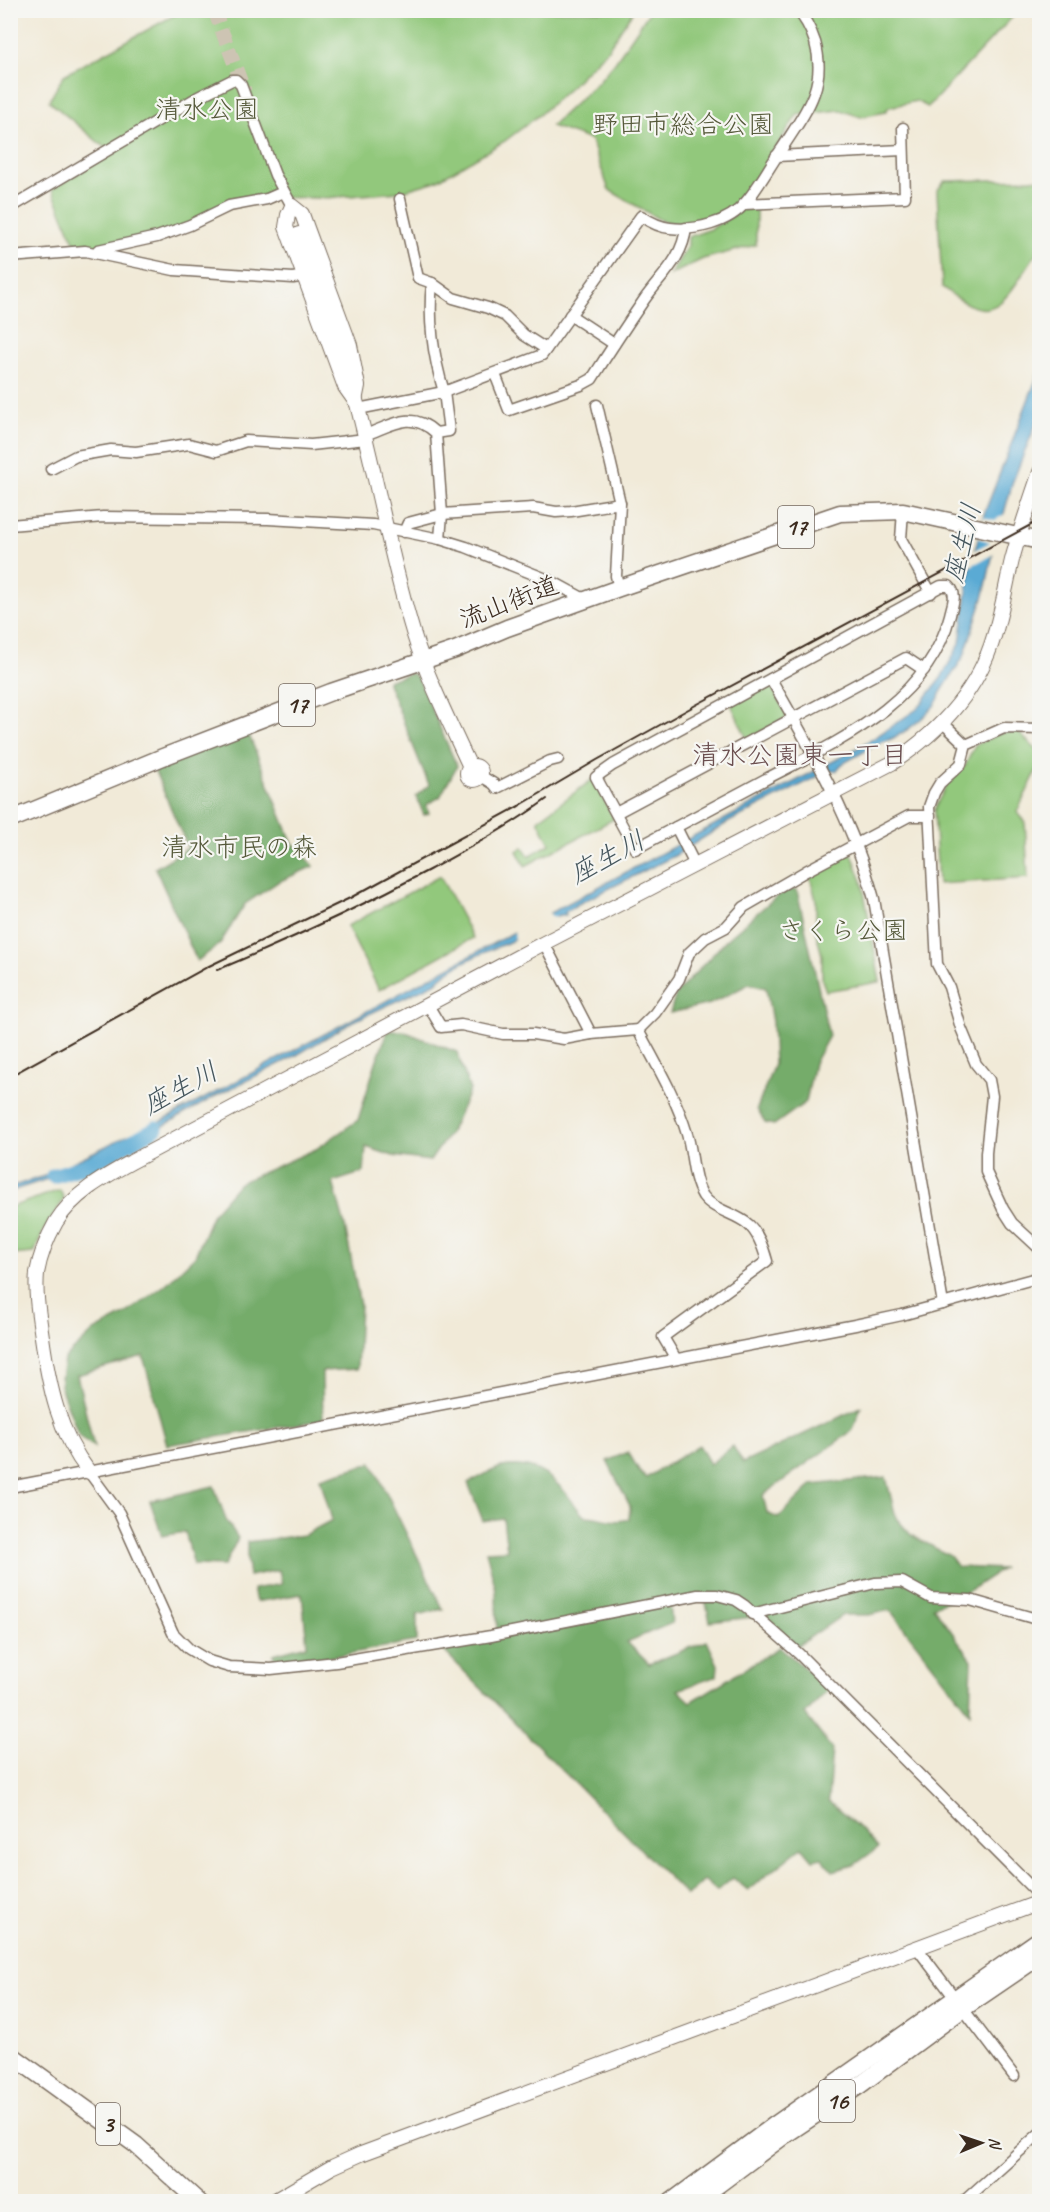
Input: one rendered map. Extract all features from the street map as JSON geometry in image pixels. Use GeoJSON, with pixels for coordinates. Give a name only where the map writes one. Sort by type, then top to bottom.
{"type":"FeatureCollection","features":[{"type":"Feature","properties":{"kind":"main road","name":"流山街道"},"geometry":{"type":"LineString","coordinates":[[10,820],[352,684],[423,661],[619,588],[840,513],[903,511],[1040,541]]}},
{"type":"Feature","properties":{"kind":"main road","name":"16"},"geometry":{"type":"LineString","coordinates":[[671,2202],[705,2191],[860,2085],[1040,1939]]}},
{"type":"Feature","properties":{"kind":"main road","name":"16"},"geometry":{"type":"LineString","coordinates":[[657,2202],[960,2003],[1040,1956]]}},
{"type":"Feature","properties":{"kind":"main road","name":"3"},"geometry":{"type":"LineString","coordinates":[[10,2054],[136,2145],[199,2202]]}},
{"type":"Feature","properties":{"kind":"main road","name":"16"},"geometry":{"type":"LineString","coordinates":[[694,2202],[776,2124]]}},
{"type":"Feature","properties":{"kind":"street"},"geometry":{"type":"LineString","coordinates":[[356,405],[444,392],[542,355],[641,216],[653,224],[669,228],[686,228],[719,221],[744,204],[812,100],[818,85],[818,52],[804,17],[797,10]]}},
{"type":"Feature","properties":{"kind":"street"},"geometry":{"type":"LineString","coordinates":[[10,208],[198,97],[236,80],[241,85],[275,176],[292,206],[302,214],[350,345],[358,386],[356,405]]}},
{"type":"Feature","properties":{"kind":"street"},"geometry":{"type":"LineString","coordinates":[[744,204],[905,197],[903,128]]}},
{"type":"Feature","properties":{"kind":"street"},"geometry":{"type":"LineString","coordinates":[[777,156],[903,150]]}},
{"type":"Feature","properties":{"kind":"street"},"geometry":{"type":"LineString","coordinates":[[10,257],[35,253],[94,252],[158,237],[190,225],[229,206],[267,199],[283,192]]}},
{"type":"Feature","properties":{"kind":"street"},"geometry":{"type":"LineString","coordinates":[[400,199],[418,278],[432,283],[453,298],[488,308],[505,316],[524,335],[546,349]]}},
{"type":"Feature","properties":{"kind":"street"},"geometry":{"type":"LineString","coordinates":[[292,206],[286,227],[345,387],[356,405]]}},
{"type":"Feature","properties":{"kind":"street"},"geometry":{"type":"LineString","coordinates":[[495,374],[509,410],[581,386],[592,379],[653,287],[673,264],[685,240],[686,228]]}},
{"type":"Feature","properties":{"kind":"street"},"geometry":{"type":"LineString","coordinates":[[299,234],[340,346],[413,633],[423,661],[475,772],[497,788],[558,759]]}},
{"type":"Feature","properties":{"kind":"street"},"geometry":{"type":"LineString","coordinates":[[94,252],[174,270],[292,278],[305,276]]}},
{"type":"Feature","properties":{"kind":"street"},"geometry":{"type":"LineString","coordinates":[[432,283],[429,311],[430,330],[437,371],[444,392],[449,431],[436,433]]}},
{"type":"Feature","properties":{"kind":"street"},"geometry":{"type":"LineString","coordinates":[[570,315],[614,344]]}},
{"type":"Feature","properties":{"kind":"street"},"geometry":{"type":"LineString","coordinates":[[597,405],[620,503],[616,576],[619,588]]}},
{"type":"Feature","properties":{"kind":"street"},"geometry":{"type":"LineString","coordinates":[[51,470],[76,456],[111,450],[136,452],[189,444],[216,451],[246,441],[311,445],[365,437],[400,421],[411,421],[428,425],[436,433],[442,514],[440,539]]}},
{"type":"Feature","properties":{"kind":"street"},"geometry":{"type":"LineString","coordinates":[[1040,472],[1014,536],[994,638],[987,655],[972,684],[944,723],[917,747],[892,763],[830,789],[692,859],[544,943],[102,1178],[83,1191],[57,1220],[37,1273],[36,1299],[48,1376],[57,1412],[71,1444],[119,1513],[172,1633],[189,1649],[209,1661],[229,1667],[271,1669],[336,1662],[490,1640],[698,1595],[717,1594],[736,1600],[799,1654],[1040,1896]]}},
{"type":"Feature","properties":{"kind":"street"},"geometry":{"type":"LineString","coordinates":[[404,531],[408,523],[442,514],[533,508],[556,512],[620,503]]}},
{"type":"Feature","properties":{"kind":"street"},"geometry":{"type":"LineString","coordinates":[[903,511],[901,539],[930,593]]}},
{"type":"Feature","properties":{"kind":"street"},"geometry":{"type":"LineString","coordinates":[[10,525],[103,517],[191,517],[362,524],[440,539],[529,572],[586,600]]}},
{"type":"Feature","properties":{"kind":"street"},"geometry":{"type":"LineString","coordinates":[[941,586],[949,586],[955,595],[940,643],[924,669],[900,697],[881,713],[814,757],[678,830],[635,849],[596,777],[613,765],[930,593],[941,586]]}},
{"type":"Feature","properties":{"kind":"street"},"geometry":{"type":"LineString","coordinates":[[616,813],[906,658],[924,669]]}},
{"type":"Feature","properties":{"kind":"street"},"geometry":{"type":"LineString","coordinates":[[771,679],[814,757],[857,845],[874,899],[943,1304]]}},
{"type":"Feature","properties":{"kind":"street"},"geometry":{"type":"LineString","coordinates":[[944,723],[966,745]]}},
{"type":"Feature","properties":{"kind":"street"},"geometry":{"type":"LineString","coordinates":[[966,745],[1004,728],[1040,729]]}},
{"type":"Feature","properties":{"kind":"street"},"geometry":{"type":"LineString","coordinates":[[966,745],[961,764],[940,783],[929,807],[937,964],[949,987],[961,1028],[976,1064],[989,1080],[992,1096],[986,1172],[1012,1223],[1040,1249]]}},
{"type":"Feature","properties":{"kind":"street"},"geometry":{"type":"LineString","coordinates":[[428,1005],[441,1027],[461,1025],[502,1034],[532,1034],[564,1039],[638,1030],[655,1013],[679,979],[689,953],[705,938],[726,927],[744,908],[806,871],[909,816],[930,816]]}},
{"type":"Feature","properties":{"kind":"street"},"geometry":{"type":"LineString","coordinates":[[678,830],[692,859]]}},
{"type":"Feature","properties":{"kind":"street"},"geometry":{"type":"LineString","coordinates":[[544,943],[591,1034]]}},
{"type":"Feature","properties":{"kind":"street"},"geometry":{"type":"LineString","coordinates":[[638,1030],[673,1097],[687,1134],[696,1178],[704,1196],[719,1209],[752,1227],[764,1247],[767,1262],[663,1337],[676,1359]]}},
{"type":"Feature","properties":{"kind":"street"},"geometry":{"type":"LineString","coordinates":[[10,1487],[855,1325],[943,1304],[1040,1276]]}},
{"type":"Feature","properties":{"kind":"street"},"geometry":{"type":"LineString","coordinates":[[752,1614],[875,1583],[892,1581],[902,1582],[931,1598],[970,1600],[1040,1620]]}},
{"type":"Feature","properties":{"kind":"street"},"geometry":{"type":"LineString","coordinates":[[272,2202],[332,2167],[382,2146],[1040,1902]]}},
{"type":"Feature","properties":{"kind":"street"},"geometry":{"type":"LineString","coordinates":[[917,1948],[1014,2076]]}},
{"type":"Feature","properties":{"kind":"street"},"geometry":{"type":"LineString","coordinates":[[963,2202],[1040,2133]]}},
{"type":"Feature","properties":{"kind":"green space","name":"清水公園"},"geometry":{"type":"Polygon","coordinates":[[[182,11],[633,11],[608,49],[539,115],[505,141],[436,181],[399,192],[325,198],[255,197],[171,231],[77,249],[52,189],[111,153],[49,101],[64,75],[182,11]]]}},
{"type":"Feature","properties":{"kind":"green space","name":"野田市総合公園"},"geometry":{"type":"Polygon","coordinates":[[[650,11],[1018,11],[928,107],[916,101],[889,107],[885,112],[861,117],[840,110],[797,115],[744,198],[731,210],[716,218],[684,225],[662,221],[609,190],[591,140],[551,126],[598,82],[615,62],[650,11]]]}},
{"type":"Feature","properties":{"kind":"green space"},"geometry":{"type":"Polygon","coordinates":[[[1039,179],[1041,228],[1039,247],[1004,299],[995,306],[977,308],[942,287],[937,191],[945,181],[1039,179]]]}},
{"type":"Feature","properties":{"kind":"green space"},"geometry":{"type":"Polygon","coordinates":[[[756,208],[756,245],[703,259],[670,275],[688,245],[688,237],[711,229],[743,209],[756,208]]]}},
{"type":"Feature","properties":{"kind":"green space"},"geometry":{"type":"Polygon","coordinates":[[[411,673],[418,678],[457,766],[440,797],[426,805],[429,813],[424,815],[416,796],[429,785],[387,681],[411,673]]]}},
{"type":"Feature","properties":{"kind":"green space"},"geometry":{"type":"Polygon","coordinates":[[[766,686],[772,688],[787,715],[786,719],[747,739],[731,704],[766,686]]]}},
{"type":"Feature","properties":{"kind":"green space","name":"清水市民の森"},"geometry":{"type":"Polygon","coordinates":[[[247,730],[292,842],[314,866],[278,882],[245,904],[219,945],[197,961],[155,868],[188,848],[153,767],[247,730]]]}},
{"type":"Feature","properties":{"kind":"green space"},"geometry":{"type":"Polygon","coordinates":[[[1017,731],[1039,752],[1039,766],[1017,812],[1025,821],[1028,878],[938,884],[934,810],[948,782],[965,766],[975,745],[1001,733],[1017,731]]]}},
{"type":"Feature","properties":{"kind":"green space"},"geometry":{"type":"Polygon","coordinates":[[[593,779],[614,819],[525,866],[517,851],[523,847],[529,856],[550,844],[538,820],[593,779]]]}},
{"type":"Feature","properties":{"kind":"green space","name":"さくら公園"},"geometry":{"type":"Polygon","coordinates":[[[849,853],[852,854],[862,881],[880,982],[826,991],[822,980],[822,955],[816,933],[816,900],[809,873],[849,853]]]}},
{"type":"Feature","properties":{"kind":"green space"},"geometry":{"type":"Polygon","coordinates":[[[440,876],[473,938],[379,990],[347,926],[440,876]]]}},
{"type":"Feature","properties":{"kind":"green space"},"geometry":{"type":"Polygon","coordinates":[[[787,890],[797,890],[829,1036],[814,1063],[806,1102],[774,1125],[765,1123],[757,1109],[774,1064],[772,1022],[766,988],[749,984],[710,1004],[670,1013],[676,994],[729,937],[787,890]]]}},
{"type":"Feature","properties":{"kind":"green space"},"geometry":{"type":"Polygon","coordinates":[[[388,1031],[403,1031],[457,1052],[470,1090],[451,1131],[430,1161],[393,1156],[366,1147],[364,1172],[333,1182],[345,1226],[360,1305],[357,1369],[322,1371],[323,1420],[167,1445],[143,1356],[77,1375],[94,1447],[79,1436],[60,1386],[64,1359],[94,1331],[124,1315],[165,1285],[195,1256],[213,1213],[239,1183],[316,1149],[358,1120],[388,1031]]]}},
{"type":"Feature","properties":{"kind":"green space"},"geometry":{"type":"Polygon","coordinates":[[[60,1190],[64,1199],[44,1230],[34,1253],[11,1255],[11,1207],[60,1190]]]}},
{"type":"Feature","properties":{"kind":"green space"},"geometry":{"type":"Polygon","coordinates":[[[861,1407],[853,1430],[763,1495],[767,1513],[778,1518],[812,1485],[886,1477],[896,1518],[911,1535],[950,1556],[958,1567],[1002,1569],[961,1596],[933,1606],[972,1660],[970,1713],[890,1610],[869,1615],[843,1615],[797,1646],[762,1616],[710,1622],[705,1598],[670,1606],[672,1623],[627,1642],[649,1664],[707,1641],[718,1665],[717,1676],[678,1690],[691,1702],[780,1647],[829,1689],[805,1714],[832,1749],[828,1801],[878,1848],[854,1865],[833,1871],[822,1858],[813,1860],[802,1847],[748,1890],[733,1878],[717,1891],[704,1880],[687,1896],[444,1651],[497,1639],[496,1590],[486,1551],[507,1550],[503,1518],[483,1521],[468,1483],[502,1467],[528,1467],[558,1484],[584,1516],[612,1520],[629,1519],[630,1506],[607,1461],[628,1452],[646,1478],[699,1445],[710,1464],[733,1446],[743,1463],[861,1407]]]}},
{"type":"Feature","properties":{"kind":"green space"},"geometry":{"type":"Polygon","coordinates":[[[372,1463],[443,1609],[417,1615],[417,1641],[309,1661],[276,1662],[273,1654],[307,1645],[302,1594],[256,1602],[253,1589],[282,1584],[279,1570],[249,1576],[247,1542],[304,1535],[332,1520],[320,1478],[372,1463]]]}},
{"type":"Feature","properties":{"kind":"green space"},"geometry":{"type":"Polygon","coordinates":[[[214,1486],[226,1520],[238,1538],[224,1566],[194,1565],[185,1532],[162,1536],[150,1501],[214,1486]]]}},
{"type":"Feature","properties":{"kind":"water"},"geometry":{"type":"Polygon","coordinates":[[[1039,372],[1039,416],[1013,481],[984,595],[964,656],[938,700],[916,723],[898,736],[883,741],[842,764],[836,771],[828,771],[727,823],[676,855],[578,904],[565,912],[566,915],[559,915],[515,939],[460,964],[435,983],[352,1022],[295,1056],[214,1097],[153,1132],[63,1174],[11,1191],[10,1187],[42,1177],[127,1136],[151,1127],[852,751],[917,709],[941,678],[960,643],[970,570],[984,514],[1039,372]]]}},
{"type":"Feature","properties":{"kind":"pier"},"geometry":{"type":"Polygon","coordinates":[[[1008,512],[996,553],[967,568],[971,552],[990,542],[978,538],[983,517],[995,520],[1008,512]]]}},
{"type":"Feature","properties":{"kind":"pier"},"geometry":{"type":"Polygon","coordinates":[[[546,910],[552,916],[560,918],[515,942],[514,928],[546,910]]]}},
{"type":"Feature","properties":{"kind":"waterway","name":"座生川"},"geometry":{"type":"LineString","coordinates":[[53,1176],[94,1163],[156,1128]]}},
{"type":"Feature","properties":{"kind":"tunnel"},"geometry":{"type":"LineString","coordinates":[[214,10],[245,92]]}},
{"type":"Feature","properties":{"kind":"railway"},"geometry":{"type":"LineString","coordinates":[[10,1076],[207,967],[350,898],[519,806],[694,706],[1040,520]]}},
{"type":"Feature","properties":{"kind":"railway"},"geometry":{"type":"LineString","coordinates":[[217,970],[324,923],[403,884],[489,836],[547,799]]}},
{"type":"Feature","properties":{"kind":"district","name":"清水公園東一丁目"},"geometry":{"type":"Point","coordinates":[800,755]}}]}
